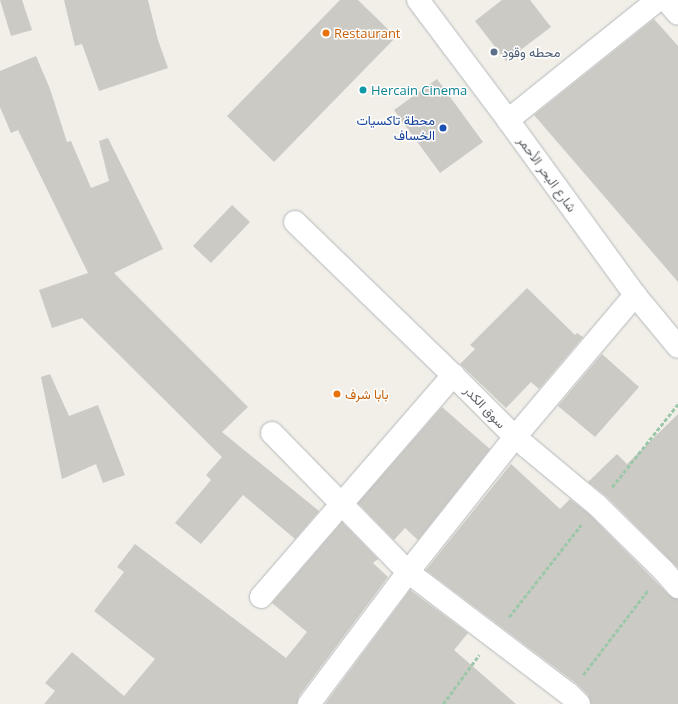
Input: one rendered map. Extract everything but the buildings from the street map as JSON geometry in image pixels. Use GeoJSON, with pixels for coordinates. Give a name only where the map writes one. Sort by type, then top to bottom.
{"type":"FeatureCollection","features":[{"type":"Feature","properties":{"kind":"street","name":"شارع البحر الأحمر"},"geometry":{"type":"LineString","coordinates":[[418,0],[508,120],[635,295],[678,346]]}},
{"type":"Feature","properties":{"kind":"street"},"geometry":{"type":"LineString","coordinates":[[508,120],[658,0]]}},
{"type":"Feature","properties":{"kind":"street"},"geometry":{"type":"LineString","coordinates":[[666,0],[678,14]]}},
{"type":"Feature","properties":{"kind":"street","name":"سوق الكدر"},"geometry":{"type":"LineString","coordinates":[[295,222],[515,437],[597,505],[663,570],[678,587]]}},
{"type":"Feature","properties":{"kind":"street"},"geometry":{"type":"LineString","coordinates":[[309,704],[408,572],[515,437],[635,295]]}},
{"type":"Feature","properties":{"kind":"street"},"geometry":{"type":"LineString","coordinates":[[261,597],[453,375]]}},
{"type":"Feature","properties":{"kind":"street"},"geometry":{"type":"LineString","coordinates":[[272,433],[408,572],[574,699]]}},
{"type":"Feature","properties":{"kind":"path"},"geometry":{"type":"LineString","coordinates":[[443,704],[493,636],[678,404]]}},
{"type":"Feature","properties":{"kind":"path"},"geometry":{"type":"LineString","coordinates":[[574,699],[663,570]]}},
{"type":"Feature","properties":{"kind":"place","name":"Restaurant"},"geometry":{"type":"Point","coordinates":[326,33]}},
{"type":"Feature","properties":{"kind":"place","name":"محطه وقود"},"geometry":{"type":"Point","coordinates":[494,52]}},
{"type":"Feature","properties":{"kind":"place","name":"Hercain Cinema"},"geometry":{"type":"Point","coordinates":[363,90]}},
{"type":"Feature","properties":{"kind":"place","name":"محطة تاكسيات الخساف"},"geometry":{"type":"Point","coordinates":[443,128]}},
{"type":"Feature","properties":{"kind":"place","name":"بابا شرف"},"geometry":{"type":"Point","coordinates":[337,394]}}]}
